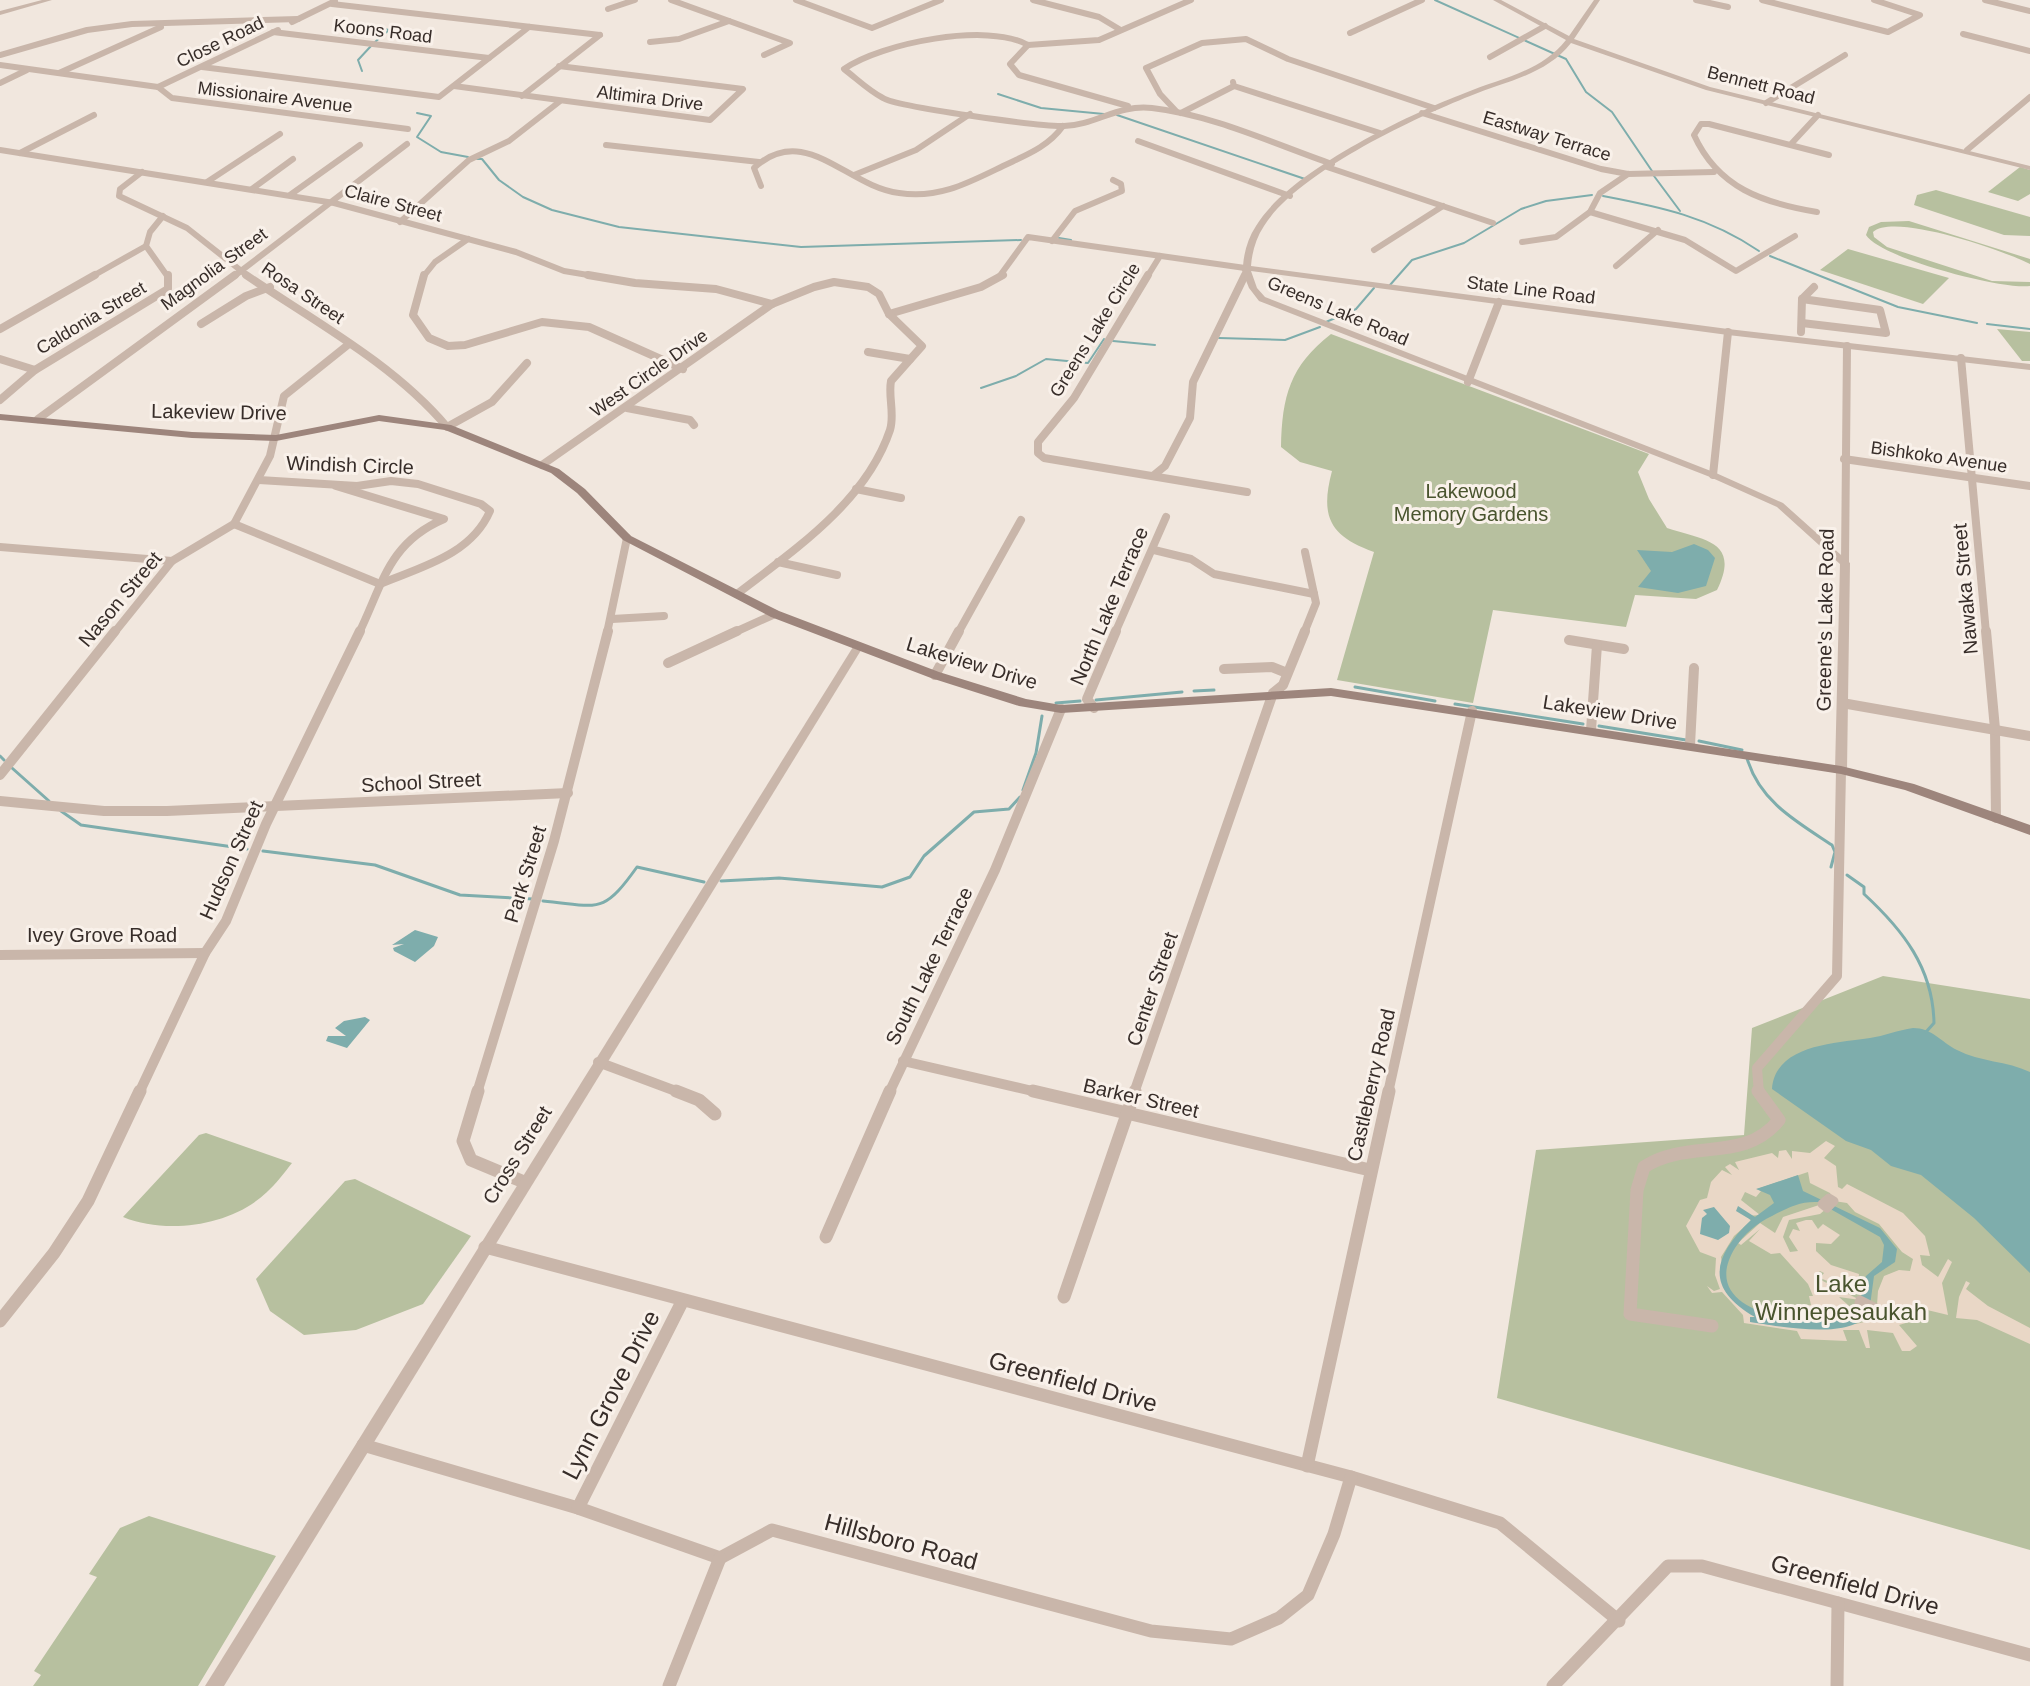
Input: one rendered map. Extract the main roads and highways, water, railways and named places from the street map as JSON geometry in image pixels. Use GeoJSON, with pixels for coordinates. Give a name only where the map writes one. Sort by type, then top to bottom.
{"type":"FeatureCollection","features":[{"type":"Feature","properties":{"kind":"main road","name":"Lakeview Drive"},"geometry":{"type":"LineString","coordinates":[[0,417],[192,435],[276,438],[379,418],[447,427],[542,465],[581,491],[627,538],[775,614],[1004,698],[1061,709],[1273,693],[1331,692],[1472,711],[1841,770],[1909,787],[2030,830]]}},
{"type":"Feature","properties":{"kind":"water"},"geometry":{"type":"Polygon","coordinates":[[[1694,544],[1708,550],[1715,558],[1706,586],[1678,593],[1638,587],[1651,571],[1637,550],[1672,552],[1694,544]]]}},
{"type":"Feature","properties":{"kind":"water"},"geometry":{"type":"Polygon","coordinates":[[[415,930],[438,937],[434,946],[415,962],[394,951],[393,948],[404,944],[392,945],[415,930]]]}},
{"type":"Feature","properties":{"kind":"water"},"geometry":{"type":"Polygon","coordinates":[[[365,1017],[370,1020],[347,1048],[326,1041],[328,1036],[346,1036],[335,1028],[344,1021],[365,1017]]]}},
{"type":"Feature","properties":{"kind":"water"},"geometry":{"type":"Polygon","coordinates":[[[1913,1028],[1931,1033],[1966,1054],[2030,1072],[2030,1273],[1974,1218],[1921,1175],[1891,1166],[1871,1150],[1846,1141],[1772,1089],[1776,1074],[1796,1054],[1826,1044],[1913,1028]]]}},
{"type":"Feature","properties":{"kind":"water"},"geometry":{"type":"Polygon","coordinates":[[[1798,1175],[1803,1191],[1880,1228],[1897,1249],[1895,1262],[1874,1276],[1869,1313],[1860,1322],[1847,1327],[1813,1330],[1750,1322],[1750,1317],[1755,1317],[1728,1295],[1721,1283],[1722,1259],[1728,1246],[1751,1220],[1736,1211],[1738,1206],[1755,1217],[1774,1203],[1770,1195],[1756,1189],[1798,1175]],[[1818,1202],[1794,1206],[1761,1222],[1735,1248],[1727,1270],[1729,1288],[1741,1301],[1759,1311],[1781,1317],[1826,1321],[1844,1319],[1840,1315],[1844,1312],[1851,1317],[1857,1313],[1866,1276],[1882,1262],[1884,1245],[1880,1237],[1818,1202]]]}},
{"type":"Feature","properties":{"kind":"water"},"geometry":{"type":"Polygon","coordinates":[[[1714,1207],[1730,1226],[1729,1233],[1718,1240],[1700,1234],[1702,1218],[1707,1214],[1703,1210],[1714,1207]]]}},
{"type":"Feature","properties":{"kind":"waterway"},"geometry":{"type":"LineString","coordinates":[[1435,0],[1566,59],[1586,92],[1612,112],[1652,171]]}},
{"type":"Feature","properties":{"kind":"waterway"},"geometry":{"type":"LineString","coordinates":[[363,24],[389,30],[375,42]]}},
{"type":"Feature","properties":{"kind":"waterway"},"geometry":{"type":"LineString","coordinates":[[362,71],[358,60],[371,46]]}},
{"type":"Feature","properties":{"kind":"waterway"},"geometry":{"type":"LineString","coordinates":[[998,94],[1041,108],[1104,114]]}},
{"type":"Feature","properties":{"kind":"waterway"},"geometry":{"type":"LineString","coordinates":[[417,113],[431,116],[417,137],[441,152],[468,157]]}},
{"type":"Feature","properties":{"kind":"waterway"},"geometry":{"type":"LineString","coordinates":[[1117,115],[1305,179]]}},
{"type":"Feature","properties":{"kind":"waterway"},"geometry":{"type":"LineString","coordinates":[[477,159],[482,159],[499,180],[523,197],[552,210],[619,227],[801,247],[1021,240]]}},
{"type":"Feature","properties":{"kind":"waterway"},"geometry":{"type":"LineString","coordinates":[[1654,176],[1680,211]]}},
{"type":"Feature","properties":{"kind":"waterway"},"geometry":{"type":"LineString","coordinates":[[1390,285],[1412,260],[1464,243],[1521,209],[1546,201],[1592,195]]}},
{"type":"Feature","properties":{"kind":"waterway"},"geometry":{"type":"LineString","coordinates":[[1603,196],[1665,209],[1703,222],[1759,251]]}},
{"type":"Feature","properties":{"kind":"waterway"},"geometry":{"type":"LineString","coordinates":[[1059,238],[1071,240]]}},
{"type":"Feature","properties":{"kind":"waterway"},"geometry":{"type":"LineString","coordinates":[[1770,256],[1898,307],[1977,323]]}},
{"type":"Feature","properties":{"kind":"waterway"},"geometry":{"type":"LineString","coordinates":[[1326,322],[1356,309],[1374,288]]}},
{"type":"Feature","properties":{"kind":"waterway"},"geometry":{"type":"LineString","coordinates":[[1987,324],[2030,329]]}},
{"type":"Feature","properties":{"kind":"waterway"},"geometry":{"type":"LineString","coordinates":[[1219,338],[1285,340],[1320,327]]}},
{"type":"Feature","properties":{"kind":"waterway"},"geometry":{"type":"LineString","coordinates":[[981,388],[1016,376],[1046,359],[1088,363],[1104,339]]}},
{"type":"Feature","properties":{"kind":"waterway"},"geometry":{"type":"LineString","coordinates":[[1113,341],[1155,345]]}},
{"type":"Feature","properties":{"kind":"waterway"},"geometry":{"type":"LineString","coordinates":[[1355,687],[1435,701]]}},
{"type":"Feature","properties":{"kind":"waterway"},"geometry":{"type":"LineString","coordinates":[[1194,691],[1214,690]]}},
{"type":"Feature","properties":{"kind":"waterway"},"geometry":{"type":"LineString","coordinates":[[1096,700],[1182,692]]}},
{"type":"Feature","properties":{"kind":"waterway"},"geometry":{"type":"LineString","coordinates":[[1056,703],[1080,701]]}},
{"type":"Feature","properties":{"kind":"waterway"},"geometry":{"type":"LineString","coordinates":[[1455,704],[1583,724]]}},
{"type":"Feature","properties":{"kind":"waterway"},"geometry":{"type":"LineString","coordinates":[[1023,790],[1036,753],[1042,716]]}},
{"type":"Feature","properties":{"kind":"waterway"},"geometry":{"type":"LineString","coordinates":[[1599,726],[1686,740]]}},
{"type":"Feature","properties":{"kind":"waterway"},"geometry":{"type":"LineString","coordinates":[[1699,741],[1742,750]]}},
{"type":"Feature","properties":{"kind":"waterway"},"geometry":{"type":"LineString","coordinates":[[0,756],[4,760]]}},
{"type":"Feature","properties":{"kind":"waterway"},"geometry":{"type":"LineString","coordinates":[[1747,758],[1760,786],[1770,798],[1793,819],[1832,845],[1835,852],[1831,867]]}},
{"type":"Feature","properties":{"kind":"waterway"},"geometry":{"type":"LineString","coordinates":[[12,768],[49,801]]}},
{"type":"Feature","properties":{"kind":"waterway"},"geometry":{"type":"LineString","coordinates":[[721,881],[779,878],[882,887],[910,877],[924,856],[974,812],[1009,809],[1020,797]]}},
{"type":"Feature","properties":{"kind":"waterway"},"geometry":{"type":"LineString","coordinates":[[61,811],[81,825],[247,849]]}},
{"type":"Feature","properties":{"kind":"waterway"},"geometry":{"type":"LineString","coordinates":[[263,851],[375,865],[460,895],[533,899]]}},
{"type":"Feature","properties":{"kind":"waterway"},"geometry":{"type":"LineString","coordinates":[[543,901],[576,905],[607,901],[637,867],[704,882]]}},
{"type":"Feature","properties":{"kind":"waterway"},"geometry":{"type":"LineString","coordinates":[[1847,875],[1864,887],[1864,894],[1903,936],[1922,968],[1934,1023],[1926,1032]]}},
{"type":"Feature","properties":{"kind":"park label","name":"Lakewood Memory Gardens"},"geometry":{"type":"Point","coordinates":[1471,502]}},
{"type":"Feature","properties":{"kind":"park label","name":"Lake Winnepesaukah"},"geometry":{"type":"Point","coordinates":[1841,1298]}}]}
